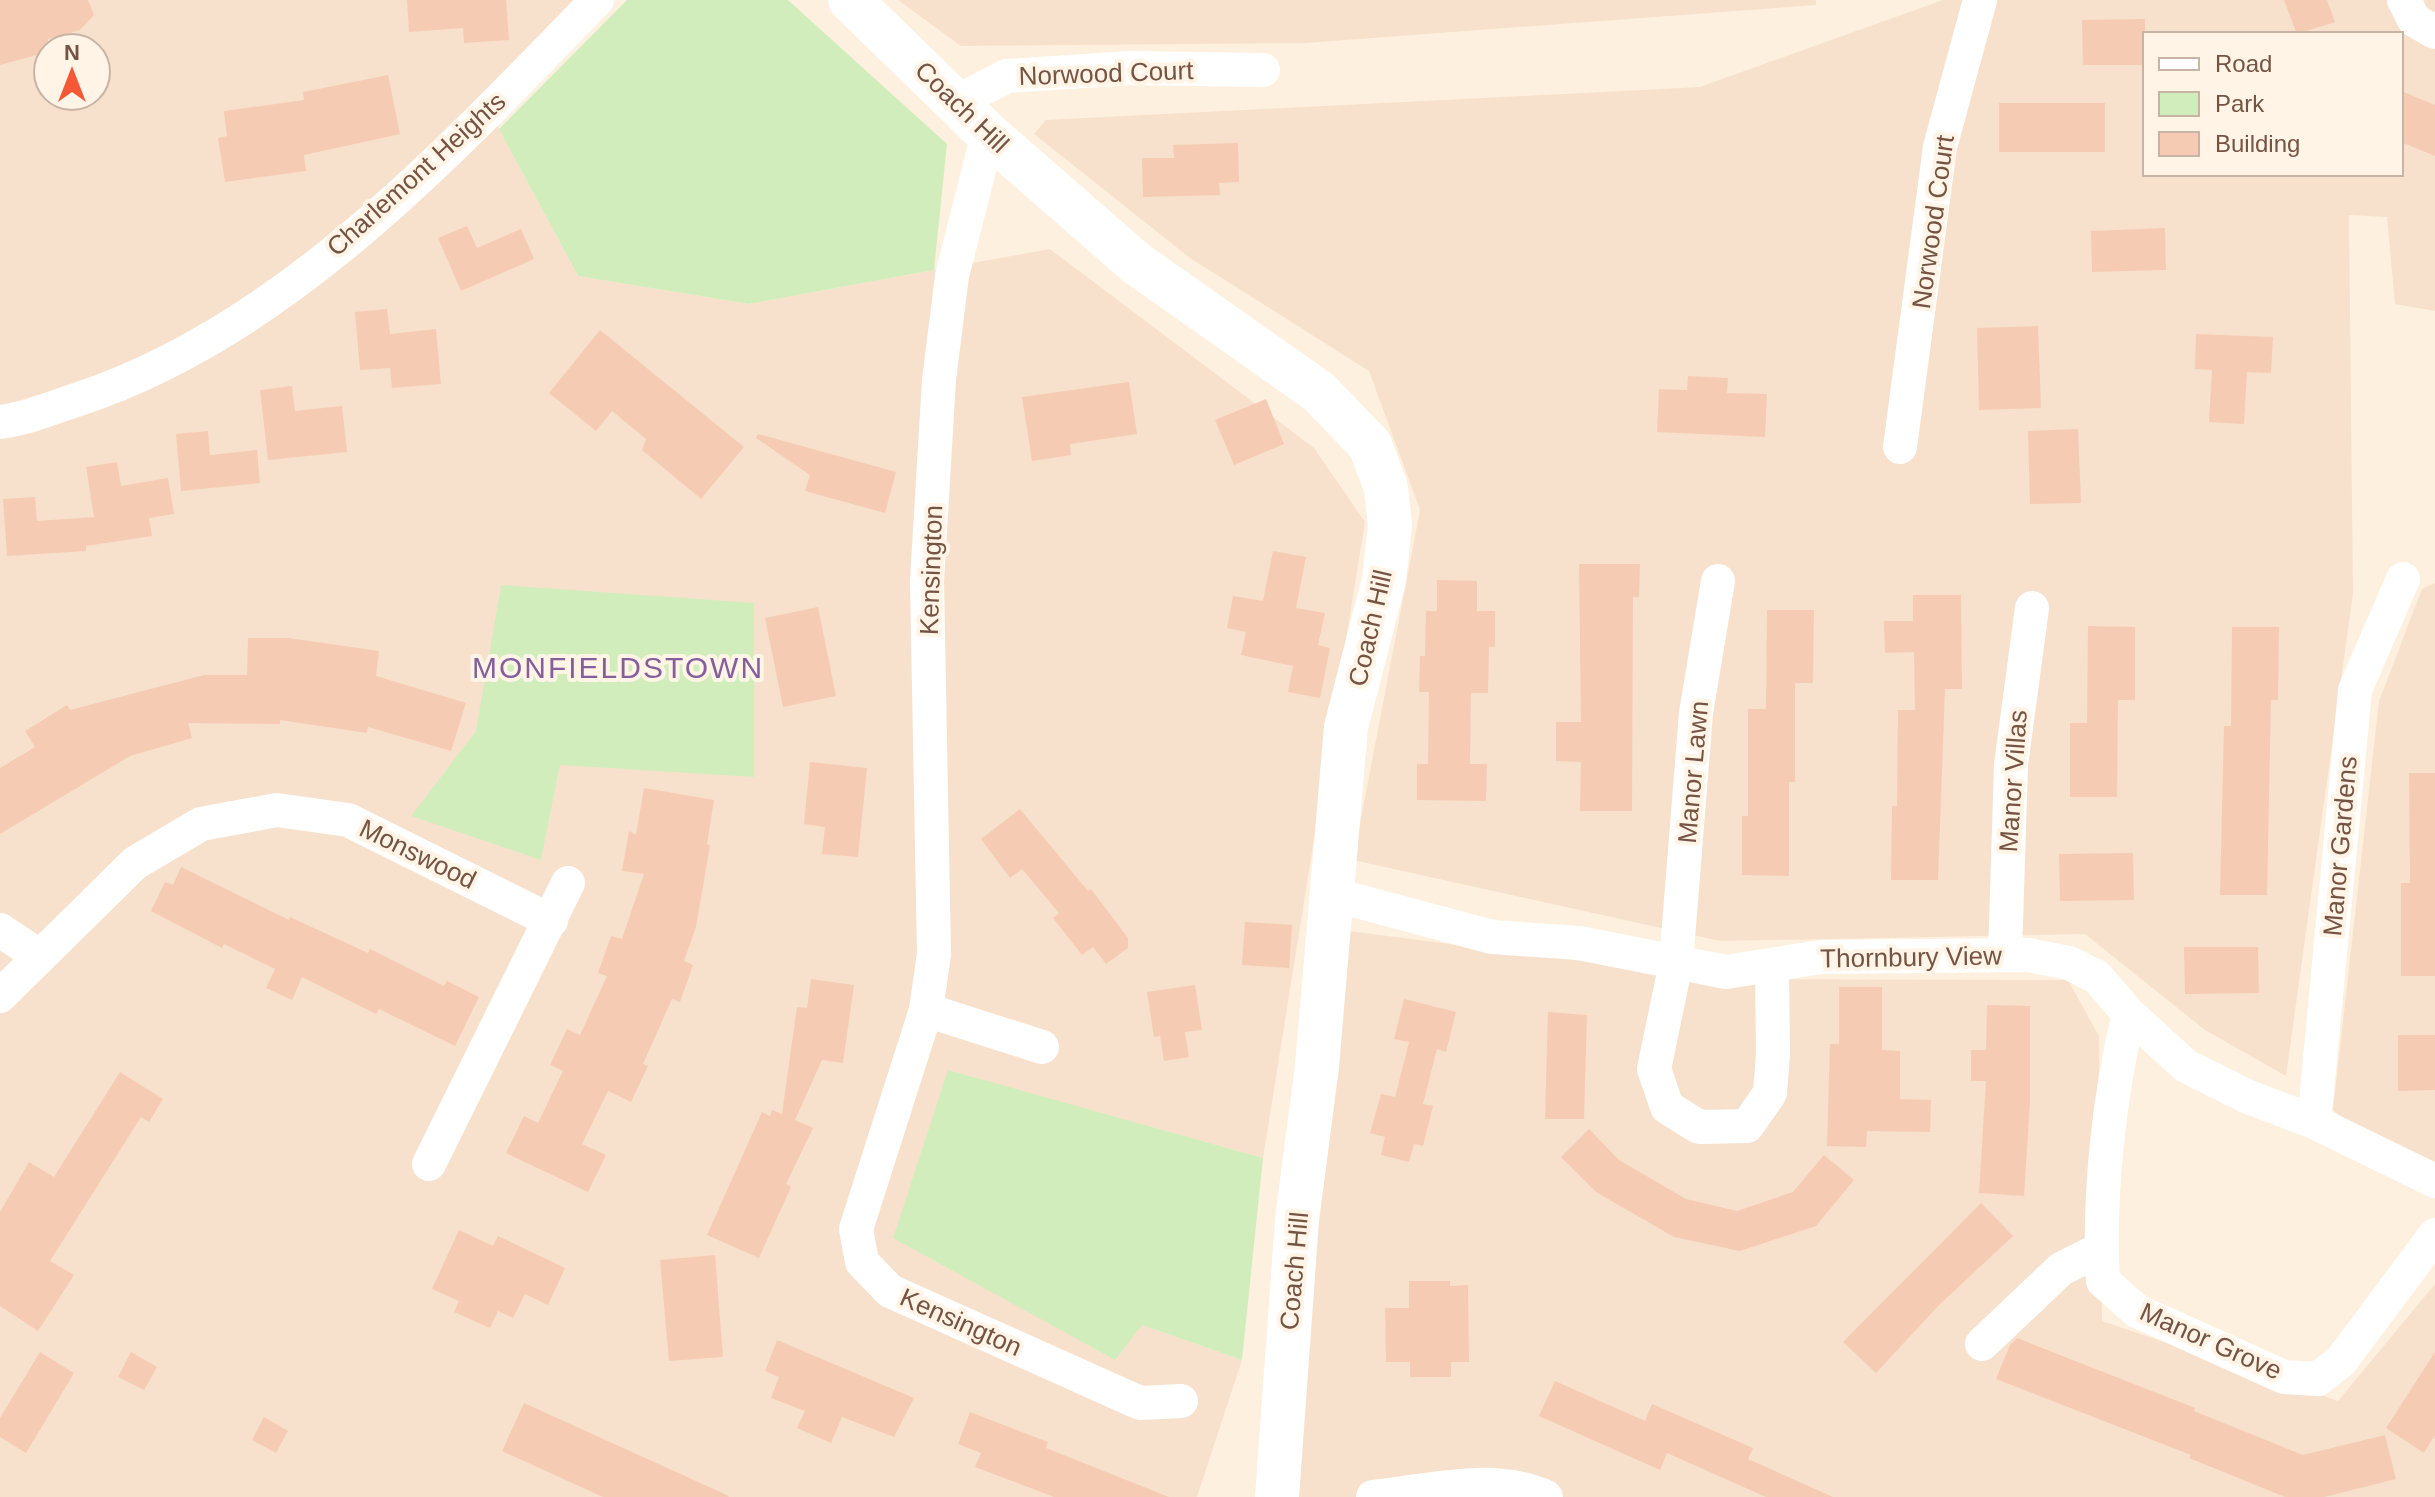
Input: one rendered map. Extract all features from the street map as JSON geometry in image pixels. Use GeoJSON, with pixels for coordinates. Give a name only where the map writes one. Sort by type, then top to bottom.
{"type":"FeatureCollection","features":[{"type":"Feature","properties":{"kind":"street","name":"Charlemont Heights"},"geometry":{"type":"LineString","coordinates":[[0,422],[121,385],[257,309],[361,231],[447,152],[597,0]]}},
{"type":"Feature","properties":{"kind":"street","name":"Coach Hill"},"geometry":{"type":"LineString","coordinates":[[850,0],[988,134],[1136,263],[1319,392],[1370,445],[1386,488],[1390,525],[1384,580],[1346,727],[1318,1058],[1297,1220],[1277,1497]]}},
{"type":"Feature","properties":{"kind":"street","name":"Norwood Court"},"geometry":{"type":"LineString","coordinates":[[1900,447],[1940,147],[1980,0]]}},
{"type":"Feature","properties":{"kind":"street"},"geometry":{"type":"LineString","coordinates":[[2404,0],[2414,20],[2435,32]]}},
{"type":"Feature","properties":{"kind":"street","name":"Norwood Court"},"geometry":{"type":"LineString","coordinates":[[956,102],[1007,76],[1130,68],[1263,70]]}},
{"type":"Feature","properties":{"kind":"street","name":"Kensington"},"geometry":{"type":"LineString","coordinates":[[988,134],[952,276],[939,380],[927,581],[934,954],[926,1010],[856,1229],[862,1262],[890,1291],[1140,1403],[1181,1401]]}},
{"type":"Feature","properties":{"kind":"street","name":"Manor Gardens"},"geometry":{"type":"LineString","coordinates":[[2314,1122],[2355,690],[2403,579]]}},
{"type":"Feature","properties":{"kind":"street","name":"Manor Lawn"},"geometry":{"type":"LineString","coordinates":[[1718,581],[1696,713],[1676,963],[1654,1069],[1667,1107],[1699,1127],[1747,1126],[1770,1093],[1772,968]]}},
{"type":"Feature","properties":{"kind":"street","name":"Manor Villas"},"geometry":{"type":"LineString","coordinates":[[2005,955],[2011,765],[2032,608]]}},
{"type":"Feature","properties":{"kind":"street","name":"Monswood"},"geometry":{"type":"LineString","coordinates":[[0,996],[135,863],[201,824],[277,810],[348,820],[551,921]]}},
{"type":"Feature","properties":{"kind":"street"},"geometry":{"type":"LineString","coordinates":[[429,1164],[568,883]]}},
{"type":"Feature","properties":{"kind":"street","name":"Thornbury View"},"geometry":{"type":"LineString","coordinates":[[1331,894],[1492,937],[1579,943],[1726,972],[1772,968],[1821,957],[2028,955],[2069,963],[2097,977],[2129,1014],[2186,1066],[2246,1096],[2314,1122],[2435,1181]]}},
{"type":"Feature","properties":{"kind":"street"},"geometry":{"type":"LineString","coordinates":[[0,930],[39,956]]}},
{"type":"Feature","properties":{"kind":"street"},"geometry":{"type":"LineString","coordinates":[[926,1010],[1042,1047]]}},
{"type":"Feature","properties":{"kind":"street","name":"Manor Grove"},"geometry":{"type":"LineString","coordinates":[[2129,1014],[2116,1057],[2101,1249],[2103,1281],[2137,1311],[2284,1377],[2318,1379],[2341,1361],[2435,1235]]}},
{"type":"Feature","properties":{"kind":"street"},"geometry":{"type":"LineString","coordinates":[[1982,1344],[2061,1269],[2101,1249]]}},
{"type":"Feature","properties":{"kind":"street"},"geometry":{"type":"LineString","coordinates":[[1373,1497],[1488,1484],[1524,1487],[1546,1497]]}},
{"type":"Feature","properties":{"kind":"shaded area"},"geometry":{"type":"Polygon","coordinates":[[[0,0],[575,0],[483,99],[578,276],[749,304],[1050,249],[1314,448],[1365,522],[1263,1158],[948,1071],[1142,1325],[1242,1360],[1197,1497],[0,1497],[0,0]]]}},
{"type":"Feature","properties":{"kind":"shaded area"},"geometry":{"type":"Polygon","coordinates":[[[898,0],[1816,0],[1816,5],[1306,43],[961,46],[898,0]]]}},
{"type":"Feature","properties":{"kind":"shaded area"},"geometry":{"type":"Polygon","coordinates":[[[1943,0],[2435,0],[2435,311],[2395,304],[2387,217],[2349,215],[2353,594],[2286,1076],[2205,1030],[2085,934],[1720,941],[1353,860],[1420,510],[1369,371],[1190,258],[1034,134],[1046,120],[1700,87],[1943,0]]]}},
{"type":"Feature","properties":{"kind":"shaded area"},"geometry":{"type":"Polygon","coordinates":[[[2435,583],[2435,1192],[2333,1110],[2379,701],[2422,589],[2435,583]]]}},
{"type":"Feature","properties":{"kind":"shaded area"},"geometry":{"type":"Polygon","coordinates":[[[1341,930],[1723,979],[2068,980],[2099,1036],[2102,1321],[2338,1401],[2435,1284],[2435,1497],[1292,1497],[1341,930]]]}},
{"type":"Feature","properties":{"kind":"green space"},"geometry":{"type":"Polygon","coordinates":[[[627,0],[788,0],[947,144],[934,270],[749,304],[578,276],[499,129],[627,0]]]}},
{"type":"Feature","properties":{"kind":"green space"},"geometry":{"type":"Polygon","coordinates":[[[501,585],[754,603],[754,777],[560,765],[541,860],[411,816],[476,731],[501,585]]]}},
{"type":"Feature","properties":{"kind":"green space"},"geometry":{"type":"Polygon","coordinates":[[[948,1070],[1263,1158],[1242,1360],[1142,1325],[1115,1360],[893,1238],[948,1070]]]}},
{"type":"Feature","properties":{"kind":"building"},"geometry":{"type":"Polygon","coordinates":[[[0,0],[88,0],[94,15],[80,30],[32,32],[32,56],[0,65],[0,0]]]}},
{"type":"Feature","properties":{"kind":"building"},"geometry":{"type":"Polygon","coordinates":[[[407,0],[506,0],[509,40],[464,43],[463,28],[409,32],[407,0]]]}},
{"type":"Feature","properties":{"kind":"building"},"geometry":{"type":"Polygon","coordinates":[[[2284,0],[2327,0],[2335,22],[2296,32],[2284,0]]]}},
{"type":"Feature","properties":{"kind":"building"},"geometry":{"type":"Polygon","coordinates":[[[2145,19],[2143,65],[2083,65],[2082,20],[2145,19]]]}},
{"type":"Feature","properties":{"kind":"building"},"geometry":{"type":"Polygon","coordinates":[[[388,75],[400,134],[304,155],[306,171],[225,182],[218,138],[227,136],[224,111],[304,100],[303,92],[388,75]]]}},
{"type":"Feature","properties":{"kind":"building"},"geometry":{"type":"Polygon","coordinates":[[[2403,92],[2435,105],[2435,156],[2403,143],[2403,92]]]}},
{"type":"Feature","properties":{"kind":"building"},"geometry":{"type":"Polygon","coordinates":[[[1999,103],[2105,103],[2105,152],[1999,152],[1999,103]]]}},
{"type":"Feature","properties":{"kind":"building"},"geometry":{"type":"Polygon","coordinates":[[[1238,143],[1239,182],[1219,183],[1220,195],[1143,197],[1142,158],[1174,158],[1173,145],[1238,143]]]}},
{"type":"Feature","properties":{"kind":"building"},"geometry":{"type":"Polygon","coordinates":[[[467,226],[477,248],[521,229],[534,259],[461,291],[438,238],[467,226]]]}},
{"type":"Feature","properties":{"kind":"building"},"geometry":{"type":"Polygon","coordinates":[[[2165,228],[2166,270],[2092,272],[2091,231],[2165,228]]]}},
{"type":"Feature","properties":{"kind":"building"},"geometry":{"type":"Polygon","coordinates":[[[387,309],[390,334],[436,329],[441,384],[392,388],[390,368],[360,370],[355,312],[387,309]]]}},
{"type":"Feature","properties":{"kind":"building"},"geometry":{"type":"Polygon","coordinates":[[[2038,326],[2041,408],[1979,410],[1977,328],[2038,326]]]}},
{"type":"Feature","properties":{"kind":"building"},"geometry":{"type":"Polygon","coordinates":[[[600,330],[744,447],[701,499],[642,450],[646,439],[612,411],[596,431],[549,393],[600,330]]]}},
{"type":"Feature","properties":{"kind":"building"},"geometry":{"type":"Polygon","coordinates":[[[2196,334],[2273,337],[2271,373],[2247,372],[2244,424],[2209,422],[2212,370],[2195,369],[2196,334]]]}},
{"type":"Feature","properties":{"kind":"building"},"geometry":{"type":"Polygon","coordinates":[[[1688,376],[1728,378],[1727,393],[1767,394],[1765,437],[1657,432],[1659,389],[1687,390],[1688,376]]]}},
{"type":"Feature","properties":{"kind":"building"},"geometry":{"type":"Polygon","coordinates":[[[1129,382],[1137,434],[1070,444],[1071,455],[1032,461],[1022,397],[1129,382]]]}},
{"type":"Feature","properties":{"kind":"building"},"geometry":{"type":"Polygon","coordinates":[[[292,386],[295,411],[342,406],[347,452],[268,460],[260,390],[292,386]]]}},
{"type":"Feature","properties":{"kind":"building"},"geometry":{"type":"Polygon","coordinates":[[[1266,399],[1284,444],[1234,465],[1215,420],[1266,399]]]}},
{"type":"Feature","properties":{"kind":"building"},"geometry":{"type":"Polygon","coordinates":[[[2078,429],[2081,503],[2030,504],[2028,431],[2078,429]]]}},
{"type":"Feature","properties":{"kind":"building"},"geometry":{"type":"Polygon","coordinates":[[[208,431],[210,455],[257,450],[260,483],[181,491],[176,434],[208,431]]]}},
{"type":"Feature","properties":{"kind":"building"},"geometry":{"type":"Polygon","coordinates":[[[758,434],[896,472],[885,513],[805,491],[810,475],[756,438],[758,434]]]}},
{"type":"Feature","properties":{"kind":"building"},"geometry":{"type":"Polygon","coordinates":[[[117,462],[121,486],[168,478],[174,514],[149,518],[152,536],[86,546],[86,551],[7,556],[3,499],[35,497],[37,521],[94,517],[86,467],[117,462]]]}},
{"type":"Feature","properties":{"kind":"building"},"geometry":{"type":"Polygon","coordinates":[[[1273,551],[1306,557],[1296,608],[1325,613],[1318,645],[1330,648],[1320,698],[1288,692],[1293,666],[1241,655],[1246,632],[1227,628],[1233,596],[1263,601],[1273,551]]]}},
{"type":"Feature","properties":{"kind":"building"},"geometry":{"type":"Polygon","coordinates":[[[1579,564],[1640,564],[1639,597],[1633,597],[1632,811],[1580,811],[1581,762],[1556,761],[1556,722],[1581,722],[1579,564]]]}},
{"type":"Feature","properties":{"kind":"building"},"geometry":{"type":"Polygon","coordinates":[[[1437,580],[1477,581],[1477,611],[1495,611],[1495,647],[1489,647],[1488,693],[1471,693],[1470,764],[1487,764],[1486,801],[1417,800],[1417,764],[1428,764],[1429,692],[1419,692],[1420,656],[1425,656],[1426,611],[1437,611],[1437,580]]]}},
{"type":"Feature","properties":{"kind":"building"},"geometry":{"type":"Polygon","coordinates":[[[1913,595],[1961,595],[1962,689],[1945,689],[1938,880],[1891,880],[1892,806],[1897,806],[1898,710],[1915,710],[1914,652],[1885,653],[1884,621],[1913,621],[1913,595]]]}},
{"type":"Feature","properties":{"kind":"building"},"geometry":{"type":"Polygon","coordinates":[[[818,607],[836,696],[783,707],[765,618],[818,607]]]}},
{"type":"Feature","properties":{"kind":"building"},"geometry":{"type":"Polygon","coordinates":[[[1767,610],[1814,610],[1813,683],[1795,683],[1795,782],[1789,782],[1789,876],[1742,875],[1742,816],[1748,816],[1748,709],[1766,709],[1767,610]]]}},
{"type":"Feature","properties":{"kind":"building"},"geometry":{"type":"Polygon","coordinates":[[[2088,626],[2135,627],[2135,700],[2118,700],[2117,797],[2070,797],[2070,723],[2087,723],[2088,626]]]}},
{"type":"Feature","properties":{"kind":"building"},"geometry":{"type":"Polygon","coordinates":[[[2232,627],[2279,627],[2278,700],[2271,700],[2267,895],[2220,895],[2224,726],[2231,726],[2232,627]]]}},
{"type":"Feature","properties":{"kind":"building"},"geometry":{"type":"Polygon","coordinates":[[[248,638],[289,638],[379,651],[376,676],[466,703],[451,751],[368,727],[367,733],[280,720],[280,724],[188,723],[192,738],[130,756],[0,834],[0,768],[35,747],[25,731],[67,705],[70,710],[204,675],[247,675],[248,638]]]}},
{"type":"Feature","properties":{"kind":"building"},"geometry":{"type":"Polygon","coordinates":[[[810,762],[867,768],[858,857],[822,854],[825,827],[804,824],[810,762]]]}},
{"type":"Feature","properties":{"kind":"building"},"geometry":{"type":"Polygon","coordinates":[[[2409,773],[2435,773],[2435,976],[2401,976],[2401,883],[2410,883],[2409,773]]]}},
{"type":"Feature","properties":{"kind":"building"},"geometry":{"type":"Polygon","coordinates":[[[644,788],[714,800],[707,844],[710,845],[696,927],[684,961],[693,965],[680,1002],[672,999],[643,1064],[648,1066],[631,1102],[608,1091],[582,1144],[606,1155],[588,1192],[506,1153],[524,1116],[538,1123],[563,1071],[550,1065],[567,1029],[580,1035],[607,976],[598,973],[611,936],[622,939],[644,874],[622,871],[629,831],[636,835],[644,788]]]}},
{"type":"Feature","properties":{"kind":"building"},"geometry":{"type":"Polygon","coordinates":[[[1020,809],[1088,891],[1091,889],[1128,938],[1128,948],[1106,964],[1093,947],[1082,955],[1053,918],[1059,913],[1022,869],[1010,878],[981,839],[1020,809]]]}},
{"type":"Feature","properties":{"kind":"building"},"geometry":{"type":"Polygon","coordinates":[[[2133,853],[2134,900],[2060,901],[2059,854],[2133,853]]]}},
{"type":"Feature","properties":{"kind":"building"},"geometry":{"type":"Polygon","coordinates":[[[181,867],[289,920],[290,917],[368,953],[370,949],[444,986],[447,981],[479,997],[455,1046],[379,1009],[376,1014],[302,977],[292,1000],[266,988],[275,969],[224,944],[222,948],[151,911],[165,882],[173,885],[181,867]]]}},
{"type":"Feature","properties":{"kind":"building"},"geometry":{"type":"Polygon","coordinates":[[[1245,922],[1292,925],[1289,968],[1242,965],[1245,922]]]}},
{"type":"Feature","properties":{"kind":"building"},"geometry":{"type":"Polygon","coordinates":[[[2184,947],[2258,947],[2259,993],[2185,994],[2184,947]]]}},
{"type":"Feature","properties":{"kind":"building"},"geometry":{"type":"Polygon","coordinates":[[[811,979],[854,985],[843,1063],[822,1060],[795,1120],[813,1128],[786,1184],[791,1187],[759,1258],[707,1235],[762,1112],[770,1116],[772,1110],[782,1114],[797,1007],[807,1008],[811,979]]]}},
{"type":"Feature","properties":{"kind":"building"},"geometry":{"type":"Polygon","coordinates":[[[1195,985],[1202,1030],[1185,1032],[1189,1057],[1164,1061],[1160,1036],[1154,1037],[1147,992],[1195,985]]]}},
{"type":"Feature","properties":{"kind":"building"},"geometry":{"type":"Polygon","coordinates":[[[1839,987],[1882,987],[1882,1050],[1900,1051],[1900,1099],[1931,1100],[1930,1132],[1867,1131],[1866,1147],[1827,1146],[1830,1044],[1839,1044],[1839,987]]]}},
{"type":"Feature","properties":{"kind":"building"},"geometry":{"type":"Polygon","coordinates":[[[1404,999],[1456,1012],[1446,1052],[1437,1049],[1423,1104],[1433,1106],[1423,1146],[1414,1144],[1409,1162],[1381,1155],[1385,1137],[1370,1133],[1381,1094],[1395,1097],[1409,1042],[1394,1039],[1404,999]]]}},
{"type":"Feature","properties":{"kind":"building"},"geometry":{"type":"Polygon","coordinates":[[[1987,1005],[2030,1006],[2030,1102],[2024,1196],[1979,1193],[1986,1081],[1971,1081],[1971,1050],[1986,1050],[1987,1005]]]}},
{"type":"Feature","properties":{"kind":"building"},"geometry":{"type":"Polygon","coordinates":[[[1548,1012],[1587,1015],[1584,1119],[1545,1119],[1548,1012]]]}},
{"type":"Feature","properties":{"kind":"building"},"geometry":{"type":"Polygon","coordinates":[[[2398,1035],[2435,1035],[2435,1090],[2398,1091],[2398,1035]]]}},
{"type":"Feature","properties":{"kind":"building"},"geometry":{"type":"Polygon","coordinates":[[[120,1072],[163,1099],[149,1122],[141,1117],[50,1261],[74,1275],[38,1331],[0,1306],[0,1212],[29,1162],[54,1177],[120,1072]]]}},
{"type":"Feature","properties":{"kind":"building"},"geometry":{"type":"Polygon","coordinates":[[[1589,1129],[1619,1160],[1686,1199],[1737,1211],[1793,1192],[1824,1155],[1854,1180],[1816,1226],[1740,1251],[1674,1237],[1596,1192],[1561,1157],[1589,1129]]]}},
{"type":"Feature","properties":{"kind":"building"},"geometry":{"type":"Polygon","coordinates":[[[1981,1203],[2013,1236],[1939,1305],[1876,1373],[1843,1342],[1981,1203]]]}},
{"type":"Feature","properties":{"kind":"building"},"geometry":{"type":"Polygon","coordinates":[[[459,1230],[493,1246],[498,1236],[565,1268],[548,1305],[525,1294],[513,1318],[498,1311],[490,1328],[454,1312],[459,1301],[432,1289],[459,1230]]]}},
{"type":"Feature","properties":{"kind":"building"},"geometry":{"type":"Polygon","coordinates":[[[715,1255],[723,1357],[669,1361],[660,1260],[715,1255]]]}},
{"type":"Feature","properties":{"kind":"building"},"geometry":{"type":"Polygon","coordinates":[[[1409,1281],[1450,1281],[1450,1286],[1468,1285],[1469,1362],[1451,1362],[1451,1377],[1410,1377],[1410,1362],[1386,1362],[1385,1308],[1409,1308],[1409,1281]]]}},
{"type":"Feature","properties":{"kind":"building"},"geometry":{"type":"Polygon","coordinates":[[[2017,1338],[2195,1408],[2194,1411],[2303,1455],[2385,1435],[2396,1479],[2324,1497],[2285,1497],[2189,1458],[2191,1455],[1996,1379],[2010,1345],[2017,1338]]]}},
{"type":"Feature","properties":{"kind":"building"},"geometry":{"type":"Polygon","coordinates":[[[777,1340],[914,1398],[894,1437],[842,1417],[831,1443],[797,1428],[805,1411],[771,1398],[779,1377],[765,1371],[777,1340]]]}},
{"type":"Feature","properties":{"kind":"building"},"geometry":{"type":"Polygon","coordinates":[[[40,1352],[74,1373],[26,1453],[0,1437],[0,1418],[40,1352]]]}},
{"type":"Feature","properties":{"kind":"building"},"geometry":{"type":"Polygon","coordinates":[[[131,1352],[157,1367],[144,1390],[118,1377],[131,1352]]]}},
{"type":"Feature","properties":{"kind":"building"},"geometry":{"type":"Polygon","coordinates":[[[2435,1352],[2435,1435],[2424,1453],[2386,1428],[2435,1352]]]}},
{"type":"Feature","properties":{"kind":"building"},"geometry":{"type":"Polygon","coordinates":[[[1555,1381],[1645,1421],[1652,1404],[1753,1448],[1748,1459],[1833,1497],[1766,1497],[1667,1453],[1660,1470],[1539,1416],[1555,1381]]]}},
{"type":"Feature","properties":{"kind":"building"},"geometry":{"type":"Polygon","coordinates":[[[524,1403],[729,1496],[603,1497],[502,1451],[524,1403]]]}},
{"type":"Feature","properties":{"kind":"building"},"geometry":{"type":"Polygon","coordinates":[[[970,1412],[1048,1442],[1046,1448],[1169,1497],[1054,1497],[975,1467],[981,1453],[958,1444],[970,1412]]]}},
{"type":"Feature","properties":{"kind":"building"},"geometry":{"type":"Polygon","coordinates":[[[264,1417],[288,1431],[276,1453],[252,1440],[264,1417]]]}},
{"type":"Feature","properties":{"kind":"district","name":"MONFIELDSTOWN"},"geometry":{"type":"Point","coordinates":[618,668]}}]}
